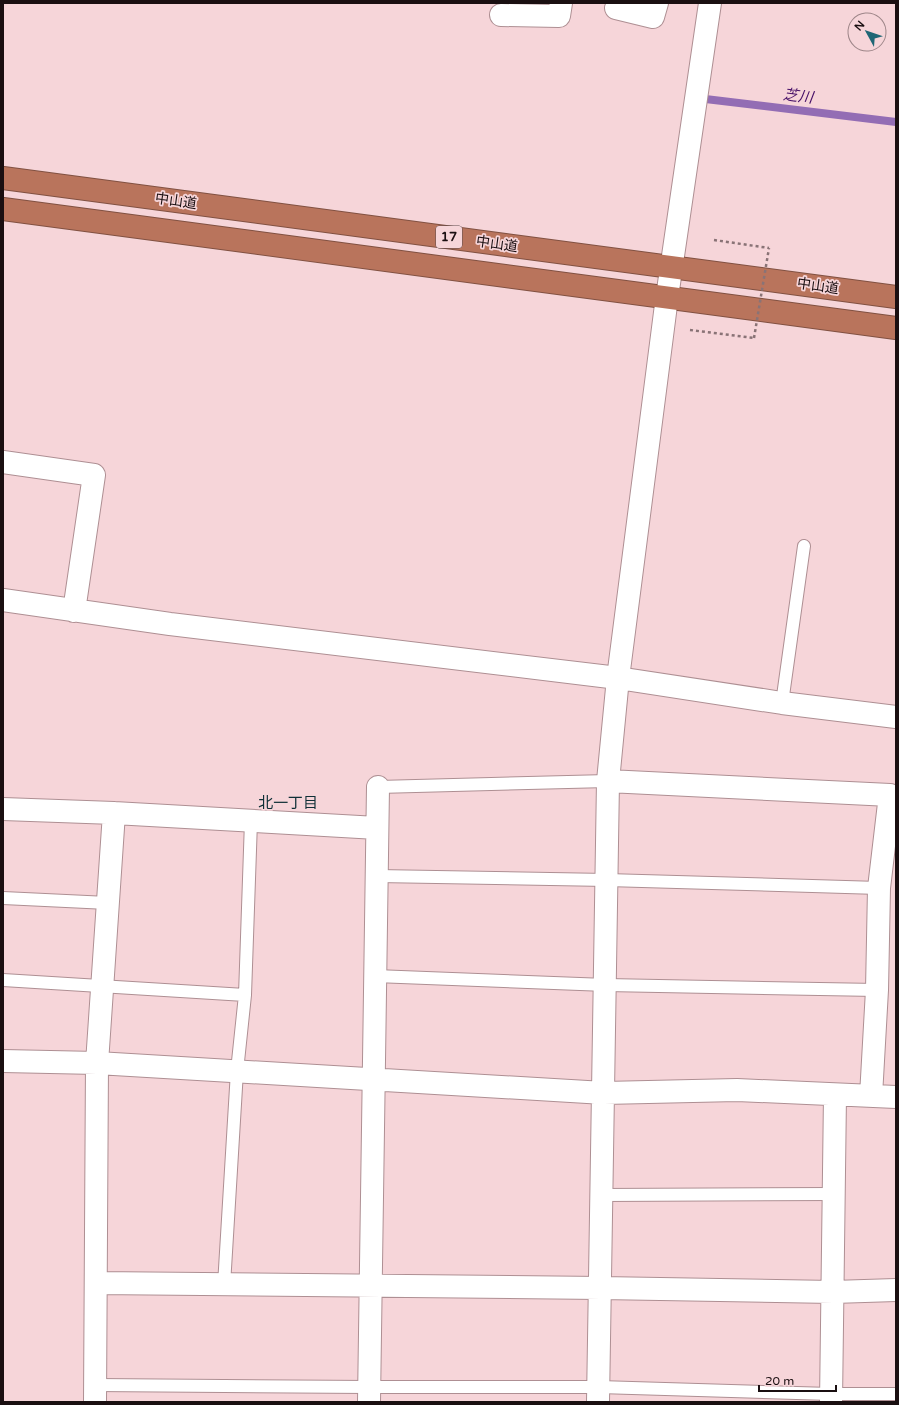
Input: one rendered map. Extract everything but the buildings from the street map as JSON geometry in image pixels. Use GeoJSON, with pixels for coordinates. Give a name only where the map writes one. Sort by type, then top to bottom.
{"type":"FeatureCollection","features":[{"type":"Feature","properties":{"kind":"highway","name":"中山道"},"geometry":{"type":"LineString","coordinates":[[3,178],[896,297]]}},
{"type":"Feature","properties":{"kind":"highway","name":"17"},"geometry":{"type":"LineString","coordinates":[[3,209],[896,328]]}},
{"type":"Feature","properties":{"kind":"street"},"geometry":{"type":"LineString","coordinates":[[501,15],[559,16],[561,3]]}},
{"type":"Feature","properties":{"kind":"street"},"geometry":{"type":"LineString","coordinates":[[616,8],[653,17],[657,3]]}},
{"type":"Feature","properties":{"kind":"street"},"geometry":{"type":"LineString","coordinates":[[599,1394],[608,781],[618,678],[667,297],[710,3]]}},
{"type":"Feature","properties":{"kind":"street"},"geometry":{"type":"LineString","coordinates":[[3,462],[94,475],[74,610]]}},
{"type":"Feature","properties":{"kind":"street"},"geometry":{"type":"LineString","coordinates":[[3,600],[178,625],[618,678],[782,703],[896,718]]}},
{"type":"Feature","properties":{"kind":"street"},"geometry":{"type":"LineString","coordinates":[[608,781],[890,795],[879,888],[877,990],[872,1096]]}},
{"type":"Feature","properties":{"kind":"street"},"geometry":{"type":"LineString","coordinates":[[369,1395],[378,787]]}},
{"type":"Feature","properties":{"kind":"street"},"geometry":{"type":"LineString","coordinates":[[3,809],[114,813],[378,828]]}},
{"type":"Feature","properties":{"kind":"street"},"geometry":{"type":"LineString","coordinates":[[95,1394],[97,1063],[114,813]]}},
{"type":"Feature","properties":{"kind":"street"},"geometry":{"type":"LineString","coordinates":[[3,1061],[97,1063],[604,1093],[737,1090],[896,1097]]}},
{"type":"Feature","properties":{"kind":"street"},"geometry":{"type":"LineString","coordinates":[[831,1398],[835,1095]]}},
{"type":"Feature","properties":{"kind":"street"},"geometry":{"type":"LineString","coordinates":[[96,1283],[832,1292],[896,1290]]}},
{"type":"Feature","properties":{"kind":"lane"},"geometry":{"type":"LineString","coordinates":[[782,703],[804,546]]}},
{"type":"Feature","properties":{"kind":"lane"},"geometry":{"type":"LineString","coordinates":[[378,787],[608,781]]}},
{"type":"Feature","properties":{"kind":"lane"},"geometry":{"type":"LineString","coordinates":[[224,1284],[237,1072],[246,995],[252,821]]}},
{"type":"Feature","properties":{"kind":"lane"},"geometry":{"type":"LineString","coordinates":[[377,876],[607,880],[879,888]]}},
{"type":"Feature","properties":{"kind":"lane"},"geometry":{"type":"LineString","coordinates":[[3,898],[108,902]]}},
{"type":"Feature","properties":{"kind":"lane"},"geometry":{"type":"LineString","coordinates":[[375,976],[606,985],[877,990]]}},
{"type":"Feature","properties":{"kind":"lane"},"geometry":{"type":"LineString","coordinates":[[3,980],[246,995]]}},
{"type":"Feature","properties":{"kind":"lane"},"geometry":{"type":"LineString","coordinates":[[602,1194],[834,1194]]}},
{"type":"Feature","properties":{"kind":"lane"},"geometry":{"type":"LineString","coordinates":[[95,1394],[599,1394],[831,1398],[896,1394]]}},
{"type":"Feature","properties":{"kind":"path"},"geometry":{"type":"LineString","coordinates":[[690,330],[754,338],[769,248],[714,240]]}},
{"type":"Feature","properties":{"kind":"waterway","name":"芝川"},"geometry":{"type":"LineString","coordinates":[[697,98],[896,122]]}},
{"type":"Feature","properties":{"kind":"district","name":"北一丁目"},"geometry":{"type":"Point","coordinates":[288,803]}}]}
